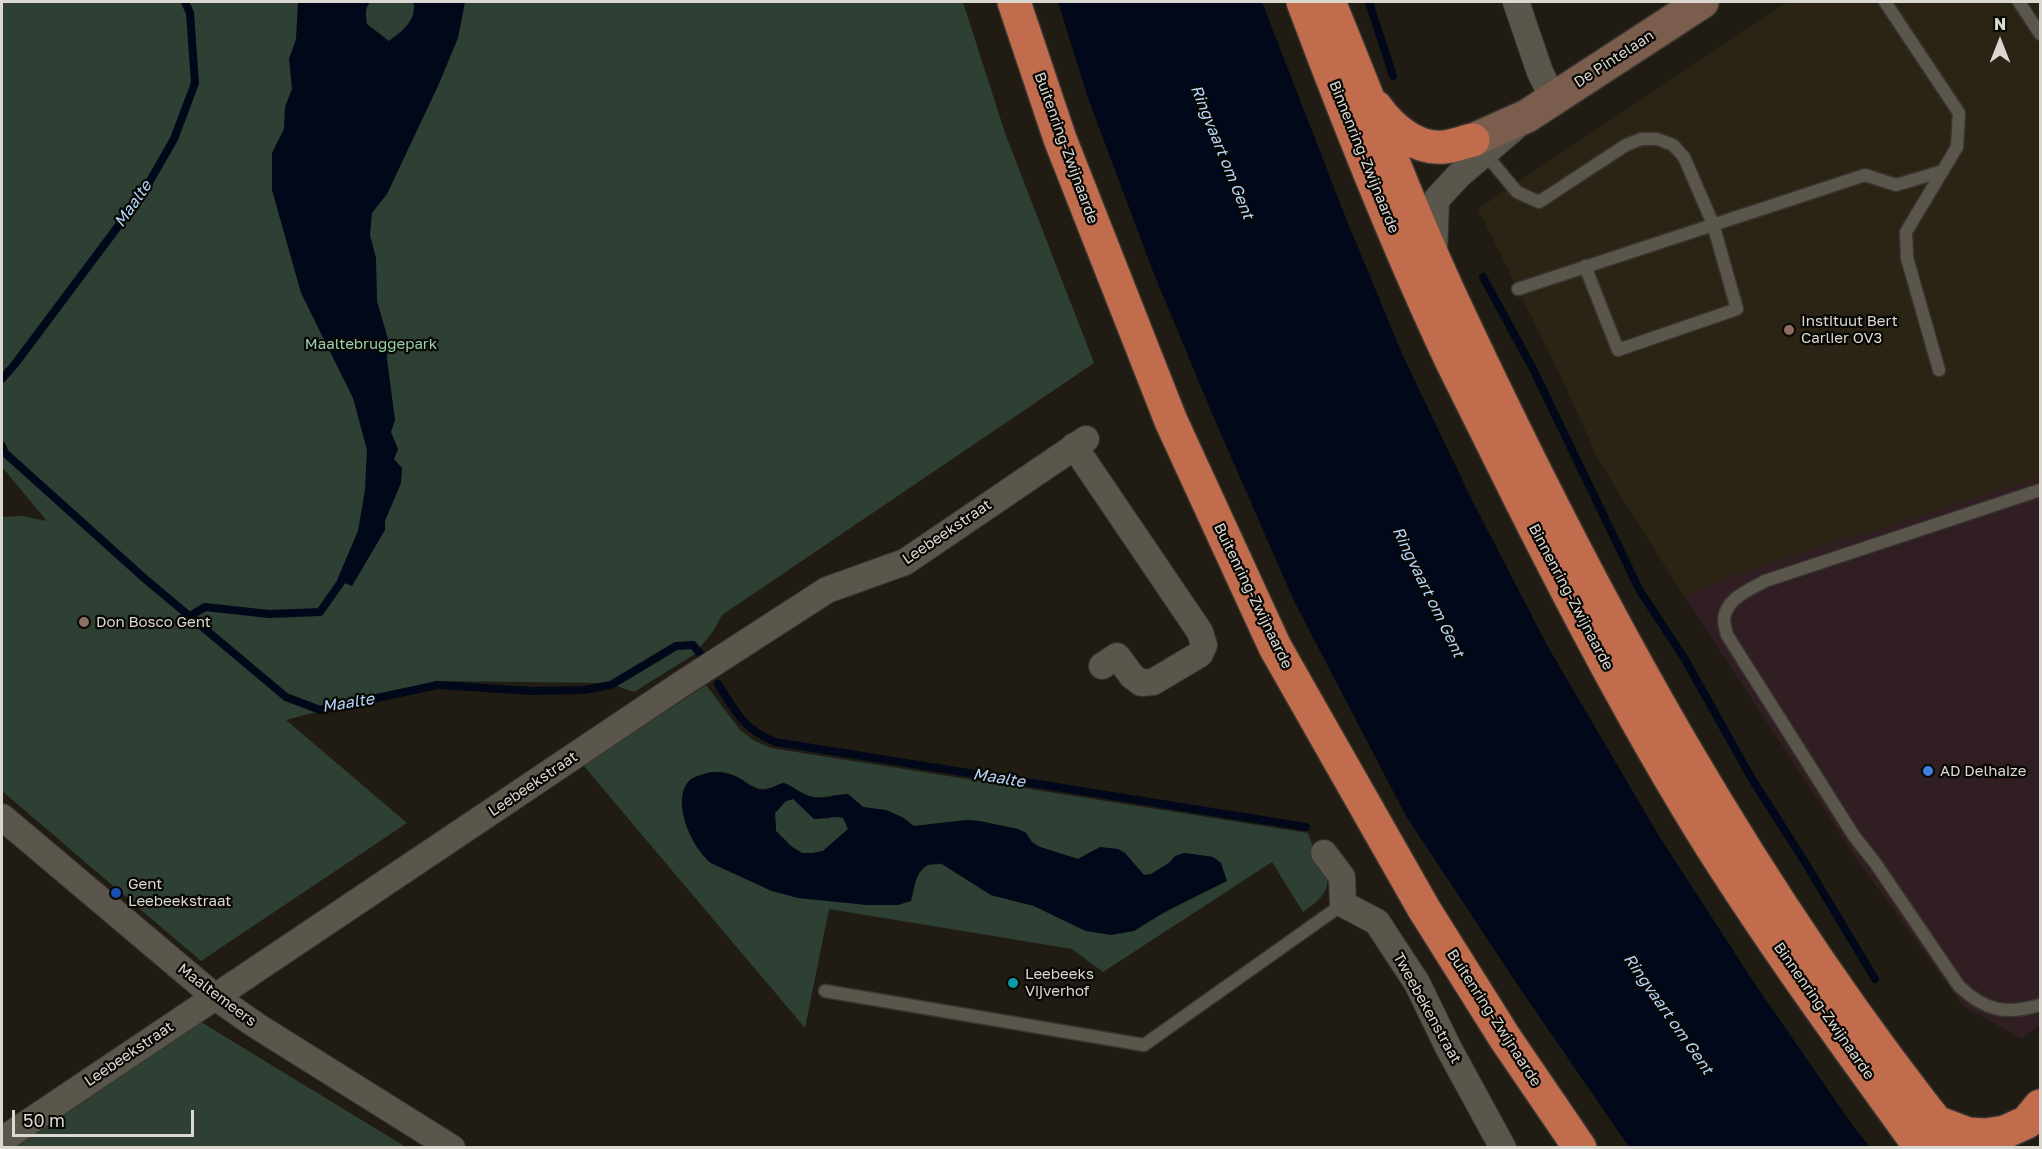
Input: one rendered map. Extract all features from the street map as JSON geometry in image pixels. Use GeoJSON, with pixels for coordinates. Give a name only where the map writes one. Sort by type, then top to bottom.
{"type":"FeatureCollection","features":[{"type":"Feature","properties":{"kind":"highway","name":"Buitenring-Zwijnaarde"},"geometry":{"type":"LineString","coordinates":[[1014,2],[1060,139],[1171,421],[1275,647],[1424,909],[1506,1038],[1580,1148]]}},
{"type":"Feature","properties":{"kind":"highway","name":"Binnenring-Zwijnaarde"},"geometry":{"type":"LineString","coordinates":[[1303,2],[1402,249],[1451,359],[1558,574],[1632,713],[1711,846],[1810,994],[1929,1135]]}},
{"type":"Feature","properties":{"kind":"highway"},"geometry":{"type":"LineString","coordinates":[[1329,2],[1384,140],[1457,310],[1541,482],[1648,687],[1771,890],[1864,1026],[1929,1135],[1957,1148]]}},
{"type":"Feature","properties":{"kind":"highway"},"geometry":{"type":"LineString","coordinates":[[1367,94],[1386,121],[1405,136],[1426,146],[1479,147]]}},
{"type":"Feature","properties":{"kind":"highway"},"geometry":{"type":"LineString","coordinates":[[1929,1135],[1986,1135],[2005,1132],[2027,1122],[2040,1106]]}},
{"type":"Feature","properties":{"kind":"main road","name":"De Pintelaan"},"geometry":{"type":"LineString","coordinates":[[1479,147],[1702,2]]}},
{"type":"Feature","properties":{"kind":"street"},"geometry":{"type":"LineString","coordinates":[[1516,2],[1540,72],[1540,108]]}},
{"type":"Feature","properties":{"kind":"street"},"geometry":{"type":"LineString","coordinates":[[1434,257],[1436,200],[1479,147]]}},
{"type":"Feature","properties":{"kind":"street","name":"Leebeekstraat"},"geometry":{"type":"LineString","coordinates":[[2,1140],[680,685],[827,590],[905,562],[1080,442],[1200,632],[1204,645],[1200,654],[1153,682],[1142,683],[1132,676],[1117,656],[1102,666]]}},
{"type":"Feature","properties":{"kind":"street","name":"Maaltemeers"},"geometry":{"type":"LineString","coordinates":[[2,817],[214,996],[257,1026],[452,1148]]}},
{"type":"Feature","properties":{"kind":"street"},"geometry":{"type":"LineString","coordinates":[[1324,853],[1342,877],[1343,904]]}},
{"type":"Feature","properties":{"kind":"street","name":"Tweebekenstraat"},"geometry":{"type":"LineString","coordinates":[[1343,904],[1377,922],[1417,983],[1448,1047],[1503,1148]]}},
{"type":"Feature","properties":{"kind":"lane"},"geometry":{"type":"LineString","coordinates":[[1885,2],[1959,113],[1957,147],[1906,232],[1907,258],[1939,370]]}},
{"type":"Feature","properties":{"kind":"lane"},"geometry":{"type":"LineString","coordinates":[[2019,2],[2040,34]]}},
{"type":"Feature","properties":{"kind":"lane"},"geometry":{"type":"LineString","coordinates":[[1479,147],[1517,192],[1539,202],[1626,145],[1641,139],[1657,139],[1673,145],[1683,157],[1713,224],[1737,309],[1618,350],[1585,266]]}},
{"type":"Feature","properties":{"kind":"lane"},"geometry":{"type":"LineString","coordinates":[[1518,289],[1865,175],[1896,185],[1942,171]]}},
{"type":"Feature","properties":{"kind":"lane"},"geometry":{"type":"LineString","coordinates":[[2040,490],[1765,581],[1741,594],[1728,606],[1724,620],[1727,634],[1854,836],[1876,864],[1959,986],[1974,1000],[1991,1007],[2014,1011],[2040,1005]]}},
{"type":"Feature","properties":{"kind":"lane"},"geometry":{"type":"LineString","coordinates":[[825,991],[1144,1045],[1343,904]]}},
{"type":"Feature","properties":{"kind":"shaded area","name":"Instituut Bert Carlier OV3"},"geometry":{"type":"Polygon","coordinates":[[[1787,2],[2040,2],[2040,477],[1854,538],[1853,535],[1739,574],[1684,596],[1599,461],[1559,372],[1478,209],[1787,2]]]}},
{"type":"Feature","properties":{"kind":"shaded area"},"geometry":{"type":"Polygon","coordinates":[[[2040,477],[2040,1024],[2022,1039],[1963,1006],[1854,855],[1684,596],[1739,574],[1853,535],[1855,538],[2040,477]]]}},
{"type":"Feature","properties":{"kind":"green space","name":"Maaltebruggepark"},"geometry":{"type":"Polygon","coordinates":[[[2,2],[963,2],[1005,133],[1094,363],[722,615],[714,630],[695,654],[634,692],[608,683],[436,681],[286,720],[407,823],[201,961],[2,791],[2,517],[22,516],[47,521],[2,467],[2,2]]]}},
{"type":"Feature","properties":{"kind":"green space"},"geometry":{"type":"Polygon","coordinates":[[[706,685],[740,730],[753,740],[771,748],[1308,833],[1323,867],[1327,884],[1317,902],[1303,912],[1272,862],[1103,972],[1072,949],[829,909],[805,1028],[583,765],[706,685]],[[721,772],[686,788],[684,809],[688,829],[697,847],[711,863],[772,891],[867,905],[918,874],[927,865],[942,864],[991,895],[1034,906],[1086,931],[1154,918],[1226,881],[1213,857],[1184,853],[1151,874],[1144,875],[1136,866],[1092,851],[1078,859],[1040,847],[1032,843],[1026,833],[1018,829],[967,820],[914,826],[902,817],[863,807],[847,794],[812,797],[784,783],[773,788],[757,788],[730,774],[721,772]]]}},
{"type":"Feature","properties":{"kind":"green space"},"geometry":{"type":"Polygon","coordinates":[[[793,799],[826,819],[837,816],[843,818],[849,828],[823,851],[802,853],[792,847],[776,831],[775,813],[786,801],[793,799]]]}},
{"type":"Feature","properties":{"kind":"green space"},"geometry":{"type":"Polygon","coordinates":[[[200,1021],[227,1038],[406,1147],[6,1148],[200,1021]]]}},
{"type":"Feature","properties":{"kind":"water"},"geometry":{"type":"Polygon","coordinates":[[[298,2],[371,2],[366,9],[367,24],[389,41],[411,20],[413,2],[465,2],[458,38],[438,86],[387,194],[372,213],[370,235],[376,258],[377,301],[388,339],[387,359],[395,420],[391,432],[398,449],[394,459],[402,468],[401,483],[385,521],[385,530],[352,586],[337,580],[358,531],[365,490],[367,450],[353,398],[301,293],[272,190],[272,153],[284,129],[285,107],[292,89],[289,59],[296,39],[298,2]]]}},
{"type":"Feature","properties":{"kind":"water","name":"Ringvaart om Gent"},"geometry":{"type":"Polygon","coordinates":[[[1058,2],[1262,2],[1347,221],[1403,356],[1472,500],[1548,647],[1659,836],[1755,984],[1870,1147],[1629,1147],[1521,990],[1406,816],[1294,601],[1152,269],[1089,101],[1058,2]]]}},
{"type":"Feature","properties":{"kind":"water"},"geometry":{"type":"Polygon","coordinates":[[[711,772],[732,775],[761,790],[784,783],[814,797],[848,794],[863,807],[886,810],[902,817],[914,826],[967,820],[1018,829],[1026,833],[1032,842],[1040,847],[1078,859],[1100,847],[1118,849],[1125,853],[1144,875],[1151,874],[1169,863],[1175,856],[1184,853],[1213,857],[1221,863],[1227,881],[1168,910],[1134,931],[1111,935],[1086,931],[1034,906],[991,895],[942,864],[933,864],[922,869],[916,880],[911,901],[898,905],[867,905],[798,898],[772,891],[711,863],[697,847],[683,812],[684,790],[689,781],[696,776],[711,772]],[[793,799],[786,801],[775,813],[776,831],[792,847],[802,853],[813,853],[823,851],[848,829],[843,818],[840,817],[814,819],[793,799]]]}},
{"type":"Feature","properties":{"kind":"waterway","name":"Maalte"},"geometry":{"type":"LineString","coordinates":[[2,379],[143,193],[174,139],[195,83],[190,13],[185,2]]}},
{"type":"Feature","properties":{"kind":"waterway"},"geometry":{"type":"LineString","coordinates":[[1369,2],[1393,76]]}},
{"type":"Feature","properties":{"kind":"waterway"},"geometry":{"type":"LineString","coordinates":[[1483,277],[1533,369],[1640,591],[1683,656],[1752,779],[1875,979]]}},
{"type":"Feature","properties":{"kind":"waterway","name":"Maalte"},"geometry":{"type":"LineString","coordinates":[[2,446],[5,453],[144,578],[286,697],[320,710],[438,685],[532,691],[584,690],[611,685],[676,646],[693,645],[702,656]]}},
{"type":"Feature","properties":{"kind":"waterway"},"geometry":{"type":"LineString","coordinates":[[190,616],[205,607],[269,614],[320,612],[341,582]]}},
{"type":"Feature","properties":{"kind":"waterway","name":"Maalte"},"geometry":{"type":"LineString","coordinates":[[718,684],[747,725],[775,742],[1306,827]]}},
{"type":"Feature","properties":{"kind":"place","name":"Instituut Bert Carlier OV3"},"geometry":{"type":"Point","coordinates":[1789,330]}},
{"type":"Feature","properties":{"kind":"place","name":"Don Bosco Gent"},"geometry":{"type":"Point","coordinates":[84,622]}},
{"type":"Feature","properties":{"kind":"place","name":"AD Delhaize"},"geometry":{"type":"Point","coordinates":[1928,771]}},
{"type":"Feature","properties":{"kind":"place","name":"Gent Leebeekstraat"},"geometry":{"type":"Point","coordinates":[116,893]}},
{"type":"Feature","properties":{"kind":"place","name":"Leebeeks Vijverhof"},"geometry":{"type":"Point","coordinates":[1013,983]}}]}
